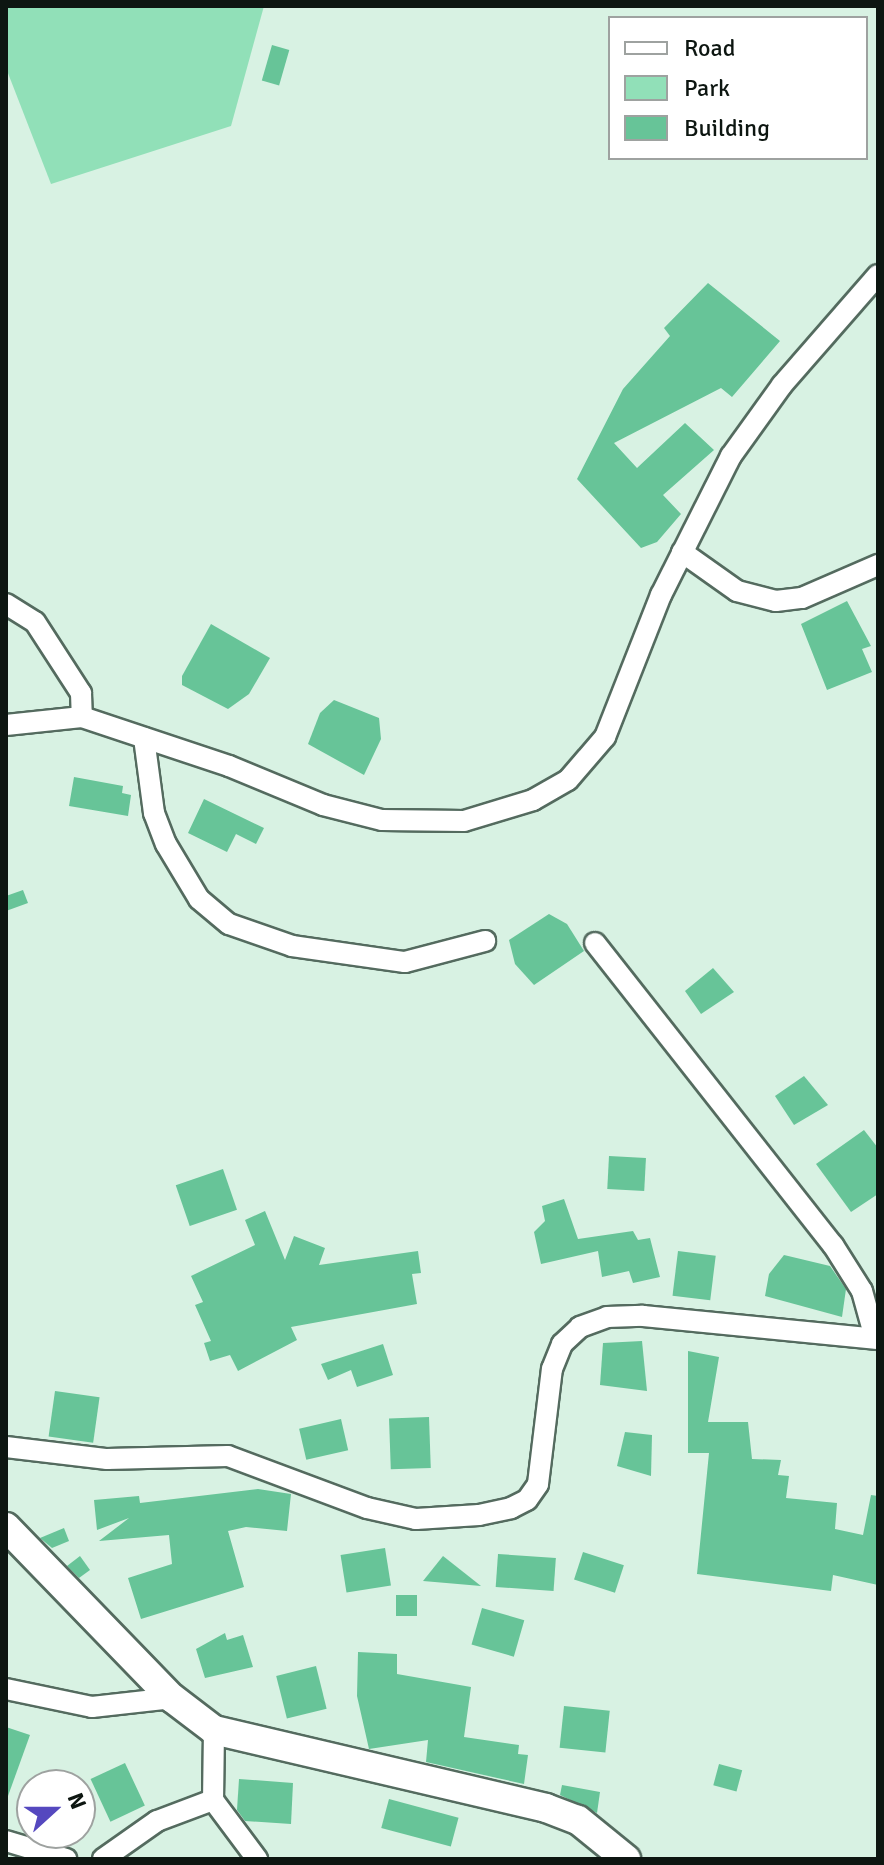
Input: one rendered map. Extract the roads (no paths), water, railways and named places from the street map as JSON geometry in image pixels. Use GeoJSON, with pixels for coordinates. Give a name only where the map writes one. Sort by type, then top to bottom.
{"type":"FeatureCollection","features":[{"type":"Feature","properties":{"kind":"street"},"geometry":{"type":"LineString","coordinates":[[6,725],[82,717],[323,805],[382,820],[426,824],[505,811],[568,780],[605,737],[682,552],[731,456],[782,385],[878,275]]}},
{"type":"Feature","properties":{"kind":"street"},"geometry":{"type":"LineString","coordinates":[[682,552],[737,591],[776,601],[802,598],[878,565]]}},
{"type":"Feature","properties":{"kind":"street"},"geometry":{"type":"LineString","coordinates":[[6,604],[35,622],[81,693],[82,717]]}},
{"type":"Feature","properties":{"kind":"street"},"geometry":{"type":"LineString","coordinates":[[144,738],[154,813],[166,844],[199,899],[229,924],[315,951],[405,962],[466,950],[485,941]]}},
{"type":"Feature","properties":{"kind":"street"},"geometry":{"type":"LineString","coordinates":[[6,1447],[107,1459],[228,1456],[367,1508],[416,1519],[479,1515],[511,1508],[527,1500],[538,1484],[552,1369],[562,1344],[580,1327],[607,1317],[643,1316],[876,1338],[862,1291],[833,1245],[595,943]]}},
{"type":"Feature","properties":{"kind":"street"},"geometry":{"type":"LineString","coordinates":[[6,1527],[172,1698],[214,1730],[546,1808],[578,1820],[626,1859]]}},
{"type":"Feature","properties":{"kind":"street"},"geometry":{"type":"LineString","coordinates":[[6,1689],[92,1707],[172,1698]]}},
{"type":"Feature","properties":{"kind":"street"},"geometry":{"type":"LineString","coordinates":[[214,1730],[213,1800],[257,1859]]}},
{"type":"Feature","properties":{"kind":"street"},"geometry":{"type":"LineString","coordinates":[[103,1859],[157,1821],[213,1800]]}},
{"type":"Feature","properties":{"kind":"street"},"geometry":{"type":"LineString","coordinates":[[6,1841],[66,1859]]}}]}
